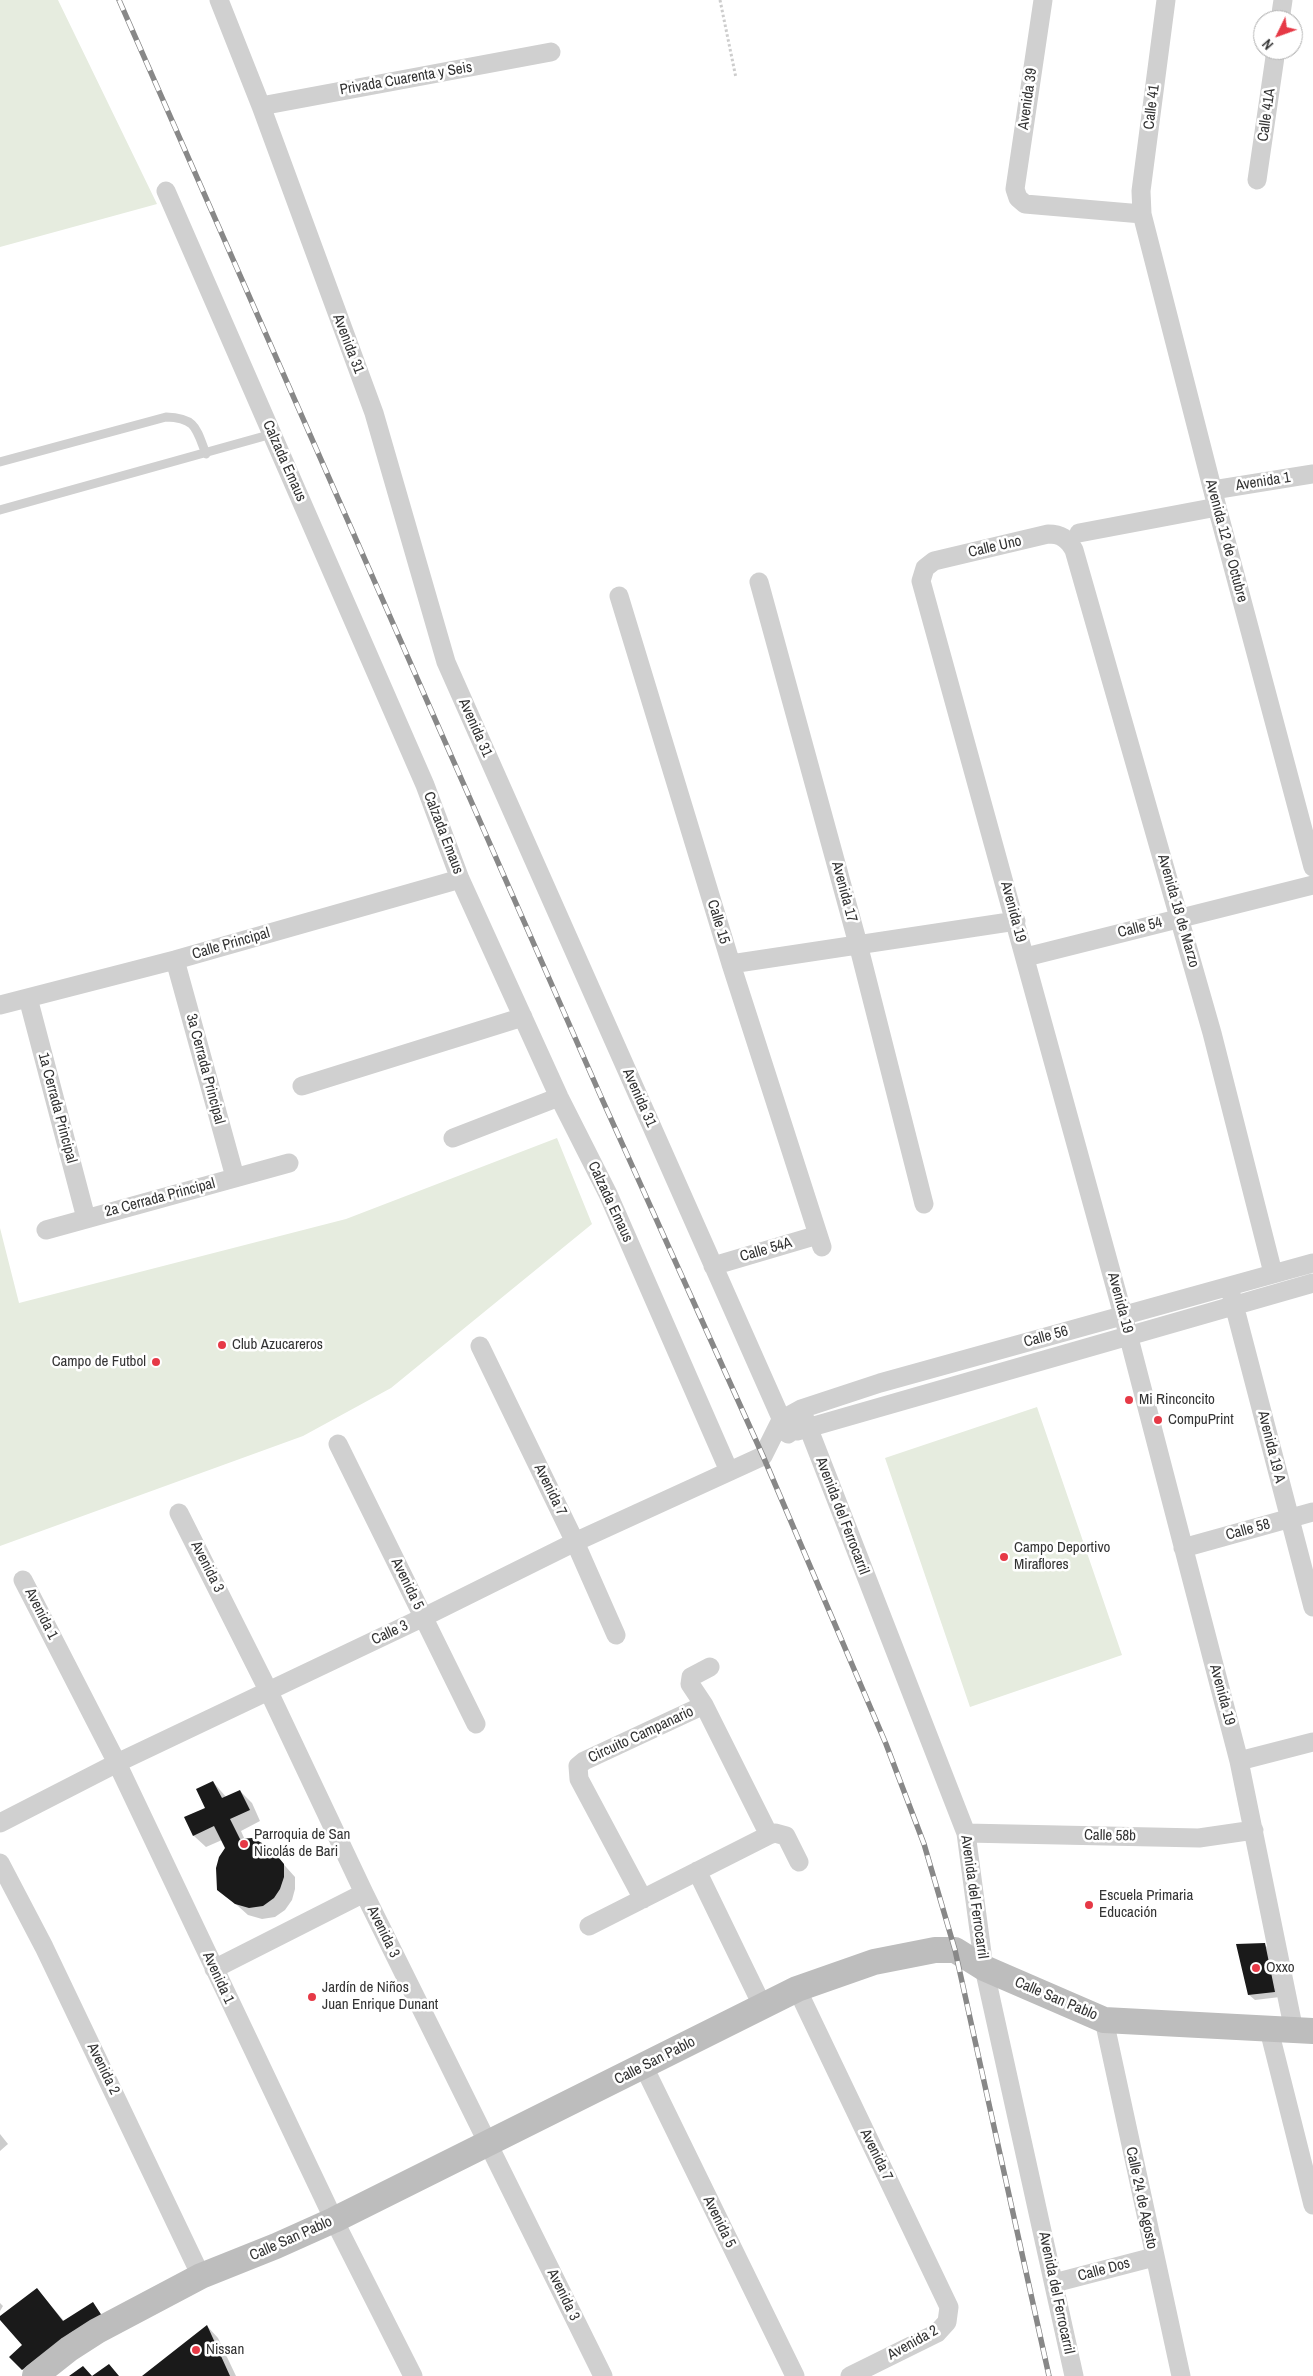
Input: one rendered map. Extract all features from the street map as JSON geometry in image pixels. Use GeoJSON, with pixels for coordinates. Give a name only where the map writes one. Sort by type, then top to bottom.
{"type":"FeatureCollection","features":[{"type":"Feature","properties":{"kind":"street","name":"Avenida 31"},"geometry":{"type":"LineString","coordinates":[[221,0],[374,413],[446,662],[713,1266],[780,1430]]}},
{"type":"Feature","properties":{"kind":"street","name":"Avenida 39"},"geometry":{"type":"LineString","coordinates":[[1043,0],[1015,189],[1018,198],[1024,204],[1142,214]]}},
{"type":"Feature","properties":{"kind":"street","name":"Calle 41"},"geometry":{"type":"LineString","coordinates":[[1142,214],[1141,191],[1166,0]]}},
{"type":"Feature","properties":{"kind":"street","name":"Privada Cuarenta y Seis"},"geometry":{"type":"LineString","coordinates":[[261,106],[551,52]]}},
{"type":"Feature","properties":{"kind":"street","name":"Calle 41A"},"geometry":{"type":"LineString","coordinates":[[1257,180],[1275,60]]}},
{"type":"Feature","properties":{"kind":"street","name":"Calzada Emaus"},"geometry":{"type":"LineString","coordinates":[[166,191],[425,784],[460,879],[559,1097],[608,1194],[729,1471]]}},
{"type":"Feature","properties":{"kind":"street","name":"Avenida 12 de Octubre"},"geometry":{"type":"LineString","coordinates":[[1142,214],[1215,498],[1312,859]]}},
{"type":"Feature","properties":{"kind":"street","name":"Avenida 1"},"geometry":{"type":"LineString","coordinates":[[1215,498],[1313,474]]}},
{"type":"Feature","properties":{"kind":"street"},"geometry":{"type":"LineString","coordinates":[[1076,542],[1215,498]]}},
{"type":"Feature","properties":{"kind":"street","name":"Calle Uno"},"geometry":{"type":"LineString","coordinates":[[922,581],[925,568],[934,561],[1048,534],[1055,534],[1076,542]]}},
{"type":"Feature","properties":{"kind":"street","name":"Avenida 18 de Marzo"},"geometry":{"type":"LineString","coordinates":[[1076,542],[1212,1033],[1273,1273]]}},
{"type":"Feature","properties":{"kind":"street","name":"Avenida 19"},"geometry":{"type":"LineString","coordinates":[[922,581],[1129,1336],[1239,1761],[1292,2031],[1313,2206]]}},
{"type":"Feature","properties":{"kind":"street","name":"Avenida 17"},"geometry":{"type":"LineString","coordinates":[[759,582],[858,944],[924,1204]]}},
{"type":"Feature","properties":{"kind":"street","name":"Calle 15"},"geometry":{"type":"LineString","coordinates":[[619,596],[731,964],[820,1241]]}},
{"type":"Feature","properties":{"kind":"street","name":"Calle Principal"},"geometry":{"type":"LineString","coordinates":[[0,1005],[175,960],[460,879]]}},
{"type":"Feature","properties":{"kind":"street","name":"Calle 54"},"geometry":{"type":"LineString","coordinates":[[1026,957],[1313,884]]}},
{"type":"Feature","properties":{"kind":"street"},"geometry":{"type":"LineString","coordinates":[[731,964],[1016,921]]}},
{"type":"Feature","properties":{"kind":"street","name":"3a Cerrada Principal"},"geometry":{"type":"LineString","coordinates":[[175,960],[235,1178]]}},
{"type":"Feature","properties":{"kind":"street","name":"1a Cerrada Principal"},"geometry":{"type":"LineString","coordinates":[[28,998],[86,1218]]}},
{"type":"Feature","properties":{"kind":"street"},"geometry":{"type":"LineString","coordinates":[[302,1086],[523,1017]]}},
{"type":"Feature","properties":{"kind":"street"},"geometry":{"type":"LineString","coordinates":[[453,1138],[559,1097]]}},
{"type":"Feature","properties":{"kind":"street","name":"2a Cerrada Principal"},"geometry":{"type":"LineString","coordinates":[[46,1230],[289,1163]]}},
{"type":"Feature","properties":{"kind":"street","name":"Calle 54A"},"geometry":{"type":"LineString","coordinates":[[713,1266],[820,1241]]}},
{"type":"Feature","properties":{"kind":"street","name":"Calle 56"},"geometry":{"type":"LineString","coordinates":[[780,1430],[801,1409],[880,1382],[1313,1263]]}},
{"type":"Feature","properties":{"kind":"street","name":"Calle 56"},"geometry":{"type":"LineString","coordinates":[[780,1430],[808,1428],[1313,1284]]}},
{"type":"Feature","properties":{"kind":"street","name":"Avenida 19 A"},"geometry":{"type":"LineString","coordinates":[[1229,1286],[1313,1608]]}},
{"type":"Feature","properties":{"kind":"street","name":"Avenida 7"},"geometry":{"type":"LineString","coordinates":[[480,1346],[575,1542],[616,1635]]}},
{"type":"Feature","properties":{"kind":"street","name":"Avenida del Ferrocarril"},"geometry":{"type":"LineString","coordinates":[[801,1409],[966,1833],[984,1968],[1074,2376]]}},
{"type":"Feature","properties":{"kind":"street","name":"Calle 3"},"geometry":{"type":"LineString","coordinates":[[0,1823],[117,1763],[424,1617],[575,1542],[763,1456],[780,1430]]}},
{"type":"Feature","properties":{"kind":"street","name":"Avenida 5"},"geometry":{"type":"LineString","coordinates":[[338,1444],[476,1724]]}},
{"type":"Feature","properties":{"kind":"street","name":"Calle 58"},"geometry":{"type":"LineString","coordinates":[[1183,1548],[1313,1512]]}},
{"type":"Feature","properties":{"kind":"street","name":"Avenida 3"},"geometry":{"type":"LineString","coordinates":[[179,1513],[268,1690],[364,1893],[603,2376]]}},
{"type":"Feature","properties":{"kind":"street","name":"Avenida 1"},"geometry":{"type":"LineString","coordinates":[[23,1580],[117,1763],[334,2220],[413,2376]]}},
{"type":"Feature","properties":{"kind":"street","name":"Circuito Campanario"},"geometry":{"type":"LineString","coordinates":[[710,1667],[691,1677],[690,1684],[704,1706],[769,1835]]}},
{"type":"Feature","properties":{"kind":"street","name":"Circuito Campanario"},"geometry":{"type":"LineString","coordinates":[[643,1898],[579,1778],[578,1766],[584,1761],[704,1706]]}},
{"type":"Feature","properties":{"kind":"street"},"geometry":{"type":"LineString","coordinates":[[1239,1761],[1313,1742]]}},
{"type":"Feature","properties":{"kind":"street","name":"Calle 58b"},"geometry":{"type":"LineString","coordinates":[[966,1833],[1199,1838],[1254,1830]]}},
{"type":"Feature","properties":{"kind":"street"},"geometry":{"type":"LineString","coordinates":[[589,1926],[775,1833],[786,1836],[799,1862]]}},
{"type":"Feature","properties":{"kind":"street","name":"Avenida 2"},"geometry":{"type":"LineString","coordinates":[[0,1864],[44,1947],[201,2276]]}},
{"type":"Feature","properties":{"kind":"street"},"geometry":{"type":"LineString","coordinates":[[697,1871],[762,2006]]}},
{"type":"Feature","properties":{"kind":"street"},"geometry":{"type":"LineString","coordinates":[[214,1969],[364,1893]]}},
{"type":"Feature","properties":{"kind":"street","name":"Calle San Pablo"},"geometry":{"type":"LineString","coordinates":[[35,2376],[69,2348],[97,2331],[201,2276],[334,2220],[797,1989],[874,1962],[935,1950],[955,1950],[984,1968],[1104,2020],[1292,2031]]}},
{"type":"Feature","properties":{"kind":"street","name":"Avenida 7"},"geometry":{"type":"LineString","coordinates":[[797,1989],[949,2307],[947,2322]]}},
{"type":"Feature","properties":{"kind":"street","name":"Calle 24 de Agosto"},"geometry":{"type":"LineString","coordinates":[[1104,2020],[1181,2376]]}},
{"type":"Feature","properties":{"kind":"street","name":"Avenida 5"},"geometry":{"type":"LineString","coordinates":[[644,2067],[794,2376]]}},
{"type":"Feature","properties":{"kind":"street","name":"Calle Dos"},"geometry":{"type":"LineString","coordinates":[[1054,2283],[1154,2257]]}},
{"type":"Feature","properties":{"kind":"street","name":"Avenida 2"},"geometry":{"type":"LineString","coordinates":[[850,2376],[937,2333],[947,2322]]}},
{"type":"Feature","properties":{"kind":"lane"},"geometry":{"type":"LineString","coordinates":[[0,462],[166,417],[183,418],[195,426],[206,454]]}},
{"type":"Feature","properties":{"kind":"lane"},"geometry":{"type":"LineString","coordinates":[[0,510],[206,454],[272,434]]}},
{"type":"Feature","properties":{"kind":"path"},"geometry":{"type":"LineString","coordinates":[[720,0],[736,78]]}},
{"type":"Feature","properties":{"kind":"shaded area"},"geometry":{"type":"Polygon","coordinates":[[[0,0],[58,0],[157,204],[0,247],[0,0]]]}},
{"type":"Feature","properties":{"kind":"shaded area","name":"Club Azucareros"},"geometry":{"type":"Polygon","coordinates":[[[557,1138],[592,1224],[391,1388],[303,1436],[0,1546],[0,1228],[19,1303],[346,1219],[557,1138]]]}},
{"type":"Feature","properties":{"kind":"shaded area","name":"Campo Deportivo Miraflores"},"geometry":{"type":"Polygon","coordinates":[[[1037,1407],[1122,1655],[970,1707],[885,1458],[1037,1407]]]}},
{"type":"Feature","properties":{"kind":"building","name":"Parroquia de San Nicolás de Bari"},"geometry":{"type":"Polygon","coordinates":[[[213,1781],[222,1798],[240,1790],[250,1810],[230,1819],[240,1839],[252,1838],[270,1847],[284,1864],[284,1877],[280,1889],[274,1898],[263,1906],[249,1908],[235,1904],[217,1890],[216,1868],[219,1857],[225,1848],[214,1826],[193,1836],[184,1817],[205,1808],[196,1789],[213,1781]]]}},
{"type":"Feature","properties":{"kind":"building","name":"Oxxo"},"geometry":{"type":"Polygon","coordinates":[[[1265,1943],[1275,1992],[1248,1995],[1236,1944],[1265,1943]]]}},
{"type":"Feature","properties":{"kind":"building"},"geometry":{"type":"Polygon","coordinates":[[[37,2288],[63,2321],[93,2302],[104,2319],[72,2332],[22,2370],[9,2357],[22,2345],[0,2320],[0,2316],[37,2288]]]}},
{"type":"Feature","properties":{"kind":"building","name":"Nissan"},"geometry":{"type":"Polygon","coordinates":[[[207,2325],[230,2376],[142,2376],[207,2325]]]}},
{"type":"Feature","properties":{"kind":"building"},"geometry":{"type":"Polygon","coordinates":[[[109,2364],[119,2376],[92,2376],[109,2364]]]}},
{"type":"Feature","properties":{"kind":"building"},"geometry":{"type":"Polygon","coordinates":[[[83,2366],[92,2376],[69,2376],[83,2366]]]}},
{"type":"Feature","properties":{"kind":"railway"},"geometry":{"type":"LineString","coordinates":[[119,0],[602,1099],[763,1456],[886,1744],[924,1844],[955,1950],[1049,2376]]}},
{"type":"Feature","properties":{"kind":"place","name":"Club Azucareros"},"geometry":{"type":"Point","coordinates":[222,1345]}},
{"type":"Feature","properties":{"kind":"place","name":"Campo de Futbol"},"geometry":{"type":"Point","coordinates":[156,1362]}},
{"type":"Feature","properties":{"kind":"place","name":"Mi Rinconcito"},"geometry":{"type":"Point","coordinates":[1129,1400]}},
{"type":"Feature","properties":{"kind":"place","name":"CompuPrint"},"geometry":{"type":"Point","coordinates":[1158,1420]}},
{"type":"Feature","properties":{"kind":"place","name":"Campo Deportivo Miraflores"},"geometry":{"type":"Point","coordinates":[1004,1557]}},
{"type":"Feature","properties":{"kind":"place","name":"Parroquia de San Nicolás de Bari"},"geometry":{"type":"Point","coordinates":[244,1844]}},
{"type":"Feature","properties":{"kind":"place","name":"Escuela Primaria Educación"},"geometry":{"type":"Point","coordinates":[1089,1905]}},
{"type":"Feature","properties":{"kind":"place","name":"Oxxo"},"geometry":{"type":"Point","coordinates":[1256,1968]}},
{"type":"Feature","properties":{"kind":"place","name":"Jardín de Niños Juan Enrique Dunant"},"geometry":{"type":"Point","coordinates":[312,1997]}},
{"type":"Feature","properties":{"kind":"place","name":"Nissan"},"geometry":{"type":"Point","coordinates":[196,2350]}}]}
